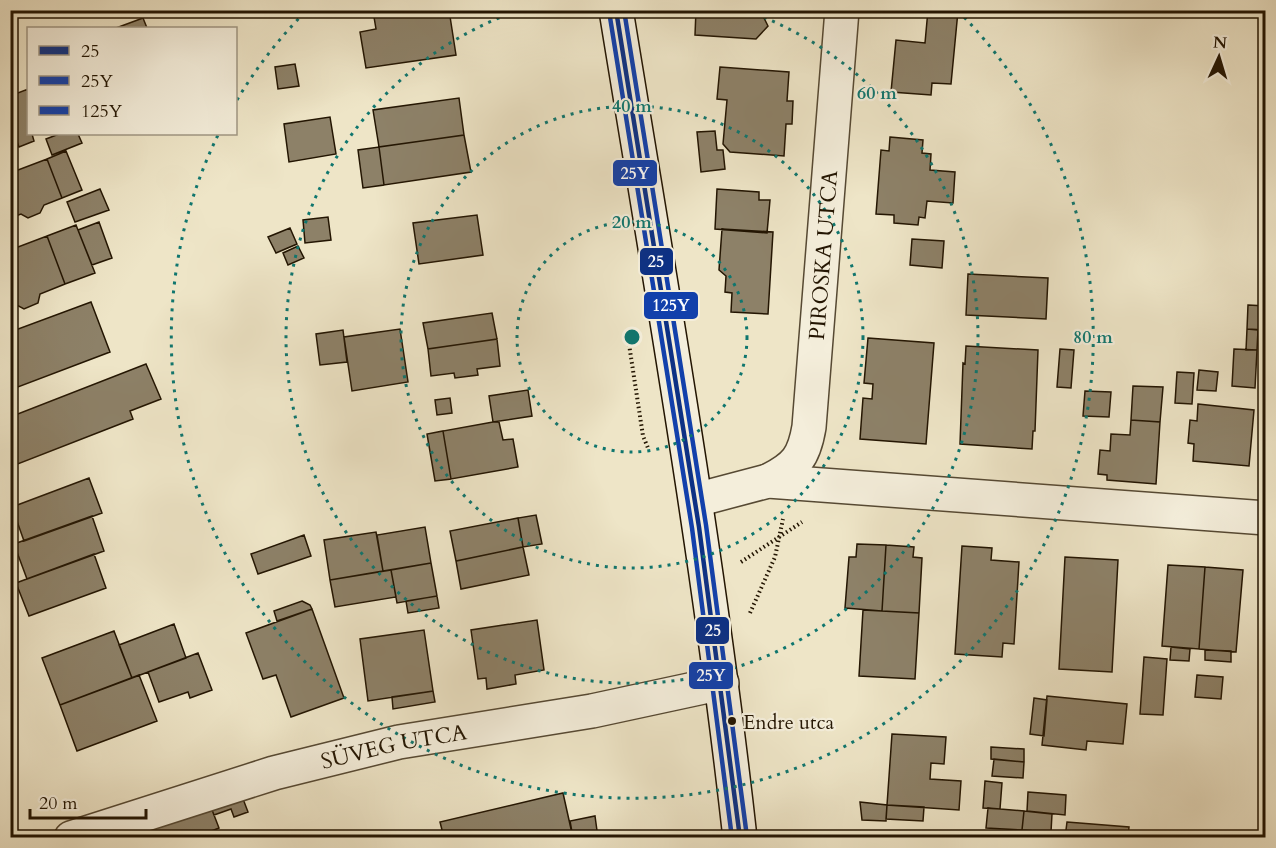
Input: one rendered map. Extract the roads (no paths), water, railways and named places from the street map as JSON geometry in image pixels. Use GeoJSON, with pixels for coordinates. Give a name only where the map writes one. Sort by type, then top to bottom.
{"type":"FeatureCollection","features":[{"type":"Feature","properties":{"kind":"street"},"geometry":{"type":"LineString","coordinates":[[616,10],[696,500],[722,683],[740,837]]}},
{"type":"Feature","properties":{"kind":"street","name":"PIROSKA UTCA"},"geometry":{"type":"LineString","coordinates":[[777,482],[795,464],[803,451],[809,427],[842,10]]}},
{"type":"Feature","properties":{"kind":"street"},"geometry":{"type":"LineString","coordinates":[[696,500],[777,482],[1266,518]]}},
{"type":"Feature","properties":{"kind":"street","name":"SÜVEG UTCA"},"geometry":{"type":"LineString","coordinates":[[71,837],[274,773],[399,742],[592,711],[722,683]]}},
{"type":"Feature","properties":{"kind":"place","name":"Endre utca"},"geometry":{"type":"Point","coordinates":[732,721]}}]}
